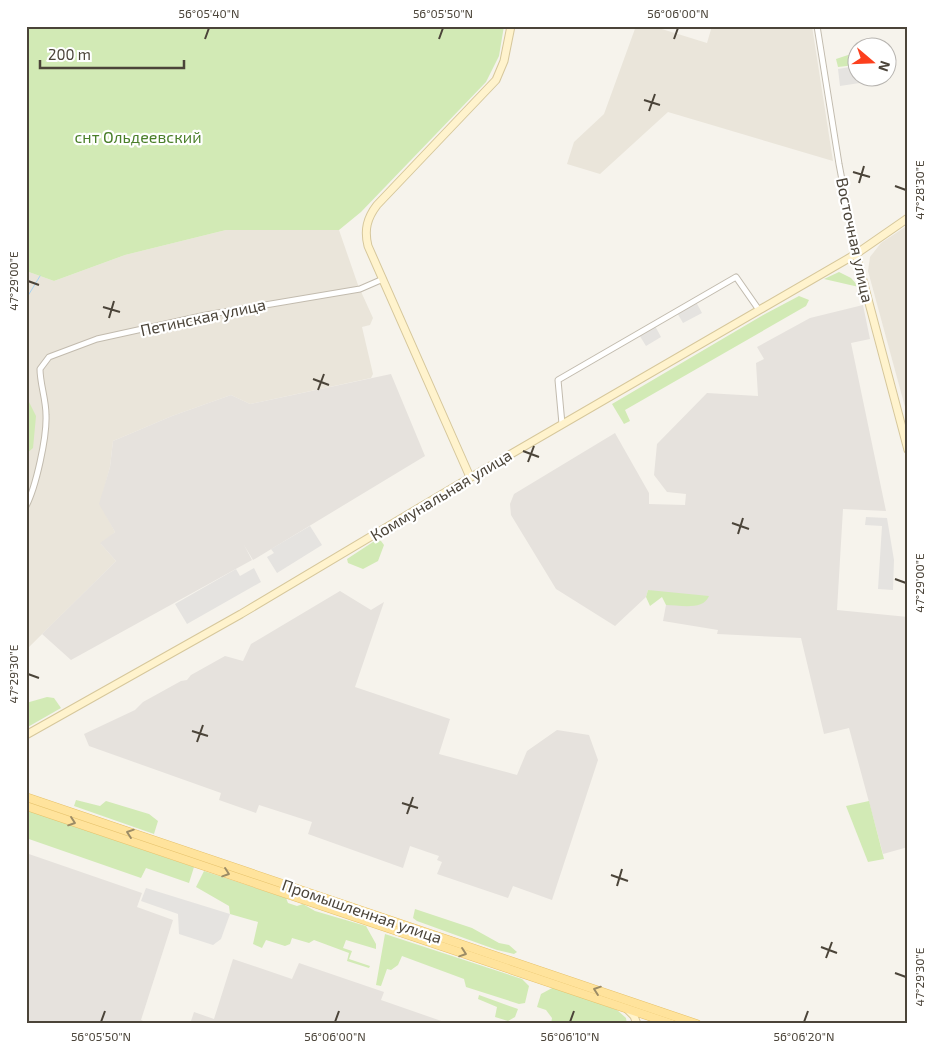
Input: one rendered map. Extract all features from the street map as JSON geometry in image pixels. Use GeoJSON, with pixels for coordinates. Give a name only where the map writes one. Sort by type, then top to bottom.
{"type":"FeatureCollection","features":[{"type":"Feature","properties":{"kind":"main road"},"geometry":{"type":"LineString","coordinates":[[470,478],[366,236],[371,213],[496,80],[504,61],[511,26]]}},
{"type":"Feature","properties":{"kind":"main road","name":"Коммунальная улица"},"geometry":{"type":"LineString","coordinates":[[26,735],[232,619],[562,424],[856,254],[908,218]]}},
{"type":"Feature","properties":{"kind":"main road","name":"Восточная улица"},"geometry":{"type":"LineString","coordinates":[[856,254],[908,450]]}},
{"type":"Feature","properties":{"kind":"main road","name":"Промышленная улица"},"geometry":{"type":"LineString","coordinates":[[26,797],[156,845],[385,923],[642,1009],[697,1024]]}},
{"type":"Feature","properties":{"kind":"main road","name":"Промышленная улица"},"geometry":{"type":"LineString","coordinates":[[26,806],[156,845]]}},
{"type":"Feature","properties":{"kind":"main road","name":"Промышленная улица"},"geometry":{"type":"LineString","coordinates":[[540,975],[626,1008],[642,1009],[672,1024]]}},
{"type":"Feature","properties":{"kind":"main road"},"geometry":{"type":"LineString","coordinates":[[626,1008],[634,1016],[637,1024]]}},
{"type":"Feature","properties":{"kind":"main road"},"geometry":{"type":"LineString","coordinates":[[637,1024],[642,1009]]}},
{"type":"Feature","properties":{"kind":"street","name":"Восточная улица"},"geometry":{"type":"LineString","coordinates":[[817,26],[839,164],[856,254]]}},
{"type":"Feature","properties":{"kind":"street"},"geometry":{"type":"LineString","coordinates":[[562,424],[558,380],[736,276],[759,310]]}},
{"type":"Feature","properties":{"kind":"street","name":"Петинская улица"},"geometry":{"type":"LineString","coordinates":[[26,506],[34,484],[46,428],[45,397],[40,369],[49,357],[97,340],[197,317],[360,289],[383,279]]}},
{"type":"Feature","properties":{"kind":"shaded area"},"geometry":{"type":"Polygon","coordinates":[[[636,26],[652,26],[707,43],[712,26],[812,26],[833,161],[668,112],[600,174],[567,164],[574,142],[604,114],[636,26]]]}},
{"type":"Feature","properties":{"kind":"shaded area"},"geometry":{"type":"Polygon","coordinates":[[[846,68],[846,85],[840,86],[838,69],[846,68]]]}},
{"type":"Feature","properties":{"kind":"shaded area"},"geometry":{"type":"Polygon","coordinates":[[[908,225],[908,418],[868,271],[870,257],[881,243],[908,225]]]}},
{"type":"Feature","properties":{"kind":"shaded area"},"geometry":{"type":"Polygon","coordinates":[[[226,230],[339,230],[358,285],[373,318],[370,325],[362,327],[373,374],[371,378],[250,404],[231,395],[172,416],[113,441],[110,467],[100,504],[115,532],[101,544],[116,561],[26,650],[26,271],[54,281],[125,255],[226,230]]]}},
{"type":"Feature","properties":{"kind":"shaded area"},"geometry":{"type":"Polygon","coordinates":[[[695,300],[702,313],[683,323],[676,311],[695,300]]]}},
{"type":"Feature","properties":{"kind":"shaded area"},"geometry":{"type":"Polygon","coordinates":[[[863,305],[870,339],[851,343],[886,511],[843,509],[837,610],[908,617],[908,847],[883,854],[849,728],[824,734],[801,638],[717,634],[718,630],[663,621],[666,605],[699,605],[648,590],[646,597],[615,626],[556,589],[511,515],[510,504],[514,494],[615,433],[649,493],[649,504],[685,505],[686,494],[667,492],[654,475],[657,444],[707,393],[758,396],[756,363],[764,359],[757,347],[810,318],[863,305]]]}},
{"type":"Feature","properties":{"kind":"shaded area"},"geometry":{"type":"Polygon","coordinates":[[[654,324],[661,337],[646,346],[638,333],[654,324]]]}},
{"type":"Feature","properties":{"kind":"shaded area"},"geometry":{"type":"Polygon","coordinates":[[[391,374],[425,456],[253,560],[244,545],[252,560],[71,660],[42,634],[116,561],[100,543],[115,532],[99,504],[110,467],[113,441],[172,416],[231,395],[250,404],[391,374]]]}},
{"type":"Feature","properties":{"kind":"shaded area"},"geometry":{"type":"Polygon","coordinates":[[[866,517],[887,518],[894,560],[893,590],[878,589],[882,526],[865,525],[866,517]]]}},
{"type":"Feature","properties":{"kind":"shaded area"},"geometry":{"type":"Polygon","coordinates":[[[310,526],[322,545],[277,573],[267,557],[274,553],[271,549],[310,526]]]}},
{"type":"Feature","properties":{"kind":"shaded area"},"geometry":{"type":"Polygon","coordinates":[[[254,568],[261,582],[187,624],[175,604],[236,569],[240,576],[254,568]]]}},
{"type":"Feature","properties":{"kind":"shaded area"},"geometry":{"type":"Polygon","coordinates":[[[340,591],[371,610],[384,602],[355,687],[450,719],[439,754],[517,775],[527,751],[557,730],[589,735],[598,760],[552,900],[513,886],[508,898],[437,874],[442,862],[437,860],[439,856],[410,846],[403,868],[308,834],[312,822],[259,805],[256,813],[219,800],[221,793],[89,746],[84,734],[135,710],[143,702],[181,681],[187,680],[191,675],[225,656],[243,661],[251,644],[340,591]]]}},
{"type":"Feature","properties":{"kind":"shaded area"},"geometry":{"type":"Polygon","coordinates":[[[26,853],[142,893],[137,907],[173,920],[141,1020],[145,1022],[144,1024],[26,1024],[26,853]]]}},
{"type":"Feature","properties":{"kind":"shaded area"},"geometry":{"type":"Polygon","coordinates":[[[146,888],[230,914],[221,939],[213,945],[179,934],[178,914],[141,901],[146,888]]]}},
{"type":"Feature","properties":{"kind":"shaded area"},"geometry":{"type":"Polygon","coordinates":[[[233,959],[292,979],[299,963],[384,992],[381,1000],[450,1024],[190,1024],[194,1012],[214,1019],[233,959]]]}},
{"type":"Feature","properties":{"kind":"green space","name":"снт Ольдеевский"},"geometry":{"type":"Polygon","coordinates":[[[26,26],[504,26],[499,56],[486,82],[361,212],[339,230],[226,230],[125,255],[54,281],[26,271],[26,26]]]}},
{"type":"Feature","properties":{"kind":"green space"},"geometry":{"type":"Polygon","coordinates":[[[846,56],[846,66],[838,67],[836,59],[846,56]]]}},
{"type":"Feature","properties":{"kind":"green space"},"geometry":{"type":"Polygon","coordinates":[[[839,272],[851,278],[859,287],[824,279],[839,272]]]}},
{"type":"Feature","properties":{"kind":"green space"},"geometry":{"type":"Polygon","coordinates":[[[799,296],[809,300],[806,306],[625,410],[630,421],[624,424],[612,404],[799,296]]]}},
{"type":"Feature","properties":{"kind":"green space"},"geometry":{"type":"Polygon","coordinates":[[[26,396],[36,416],[33,448],[26,454],[26,396]]]}},
{"type":"Feature","properties":{"kind":"green space"},"geometry":{"type":"Polygon","coordinates":[[[376,540],[381,541],[384,545],[378,561],[363,569],[348,563],[347,559],[376,540]]]}},
{"type":"Feature","properties":{"kind":"green space"},"geometry":{"type":"Polygon","coordinates":[[[648,590],[709,596],[702,604],[684,606],[666,605],[662,597],[650,606],[646,597],[648,590]]]}},
{"type":"Feature","properties":{"kind":"green space"},"geometry":{"type":"Polygon","coordinates":[[[47,697],[54,698],[61,708],[26,728],[26,703],[47,697]]]}},
{"type":"Feature","properties":{"kind":"green space"},"geometry":{"type":"Polygon","coordinates":[[[76,800],[100,806],[106,801],[149,814],[158,821],[154,834],[74,806],[76,800]]]}},
{"type":"Feature","properties":{"kind":"green space"},"geometry":{"type":"Polygon","coordinates":[[[869,801],[884,859],[868,862],[846,806],[869,801]]]}},
{"type":"Feature","properties":{"kind":"green space"},"geometry":{"type":"Polygon","coordinates":[[[26,810],[194,867],[189,883],[146,868],[141,878],[26,838],[26,810]]]}},
{"type":"Feature","properties":{"kind":"green space"},"geometry":{"type":"Polygon","coordinates":[[[204,871],[286,898],[288,903],[297,906],[303,904],[315,911],[366,926],[376,944],[376,949],[346,940],[343,948],[352,951],[349,959],[370,966],[369,968],[347,961],[349,953],[314,940],[309,943],[292,938],[290,944],[285,946],[266,940],[262,948],[253,944],[258,922],[230,914],[229,906],[196,887],[204,871]]]}},
{"type":"Feature","properties":{"kind":"green space"},"geometry":{"type":"Polygon","coordinates":[[[415,909],[472,928],[499,943],[509,945],[517,952],[514,954],[497,950],[417,921],[413,918],[415,909]]]}},
{"type":"Feature","properties":{"kind":"green space"},"geometry":{"type":"Polygon","coordinates":[[[385,934],[522,979],[529,986],[525,1003],[519,1004],[466,987],[464,979],[402,956],[398,965],[391,970],[387,969],[381,986],[376,985],[385,934]]]}},
{"type":"Feature","properties":{"kind":"green space"},"geometry":{"type":"Polygon","coordinates":[[[554,987],[617,1010],[626,1018],[627,1024],[551,1024],[552,1018],[546,1010],[537,1007],[541,994],[554,987]]]}},
{"type":"Feature","properties":{"kind":"green space"},"geometry":{"type":"Polygon","coordinates":[[[479,995],[518,1009],[515,1017],[508,1021],[495,1017],[497,1007],[478,999],[479,995]]]}},
{"type":"Feature","properties":{"kind":"waterway"},"geometry":{"type":"LineString","coordinates":[[26,299],[40,276]]}}]}
